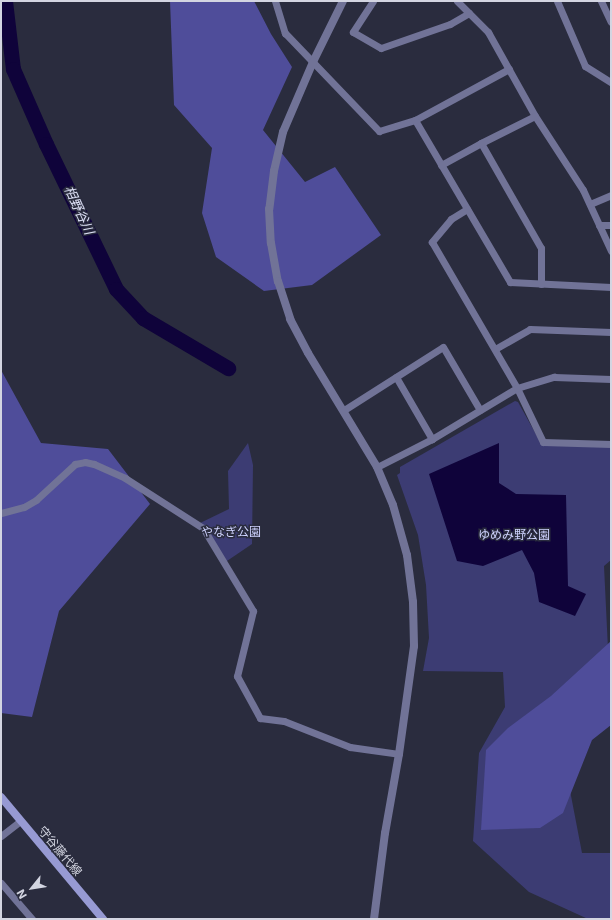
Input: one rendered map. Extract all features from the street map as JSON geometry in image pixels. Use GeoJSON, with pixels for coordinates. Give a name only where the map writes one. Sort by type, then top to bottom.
{"type":"FeatureCollection","features":[{"type":"Feature","properties":{"kind":"main road","name":"守谷藤代線"},"geometry":{"type":"LineString","coordinates":[[1,797],[100,918]]}},
{"type":"Feature","properties":{"kind":"street"},"geometry":{"type":"LineString","coordinates":[[275,1],[285,33],[379,131],[415,120],[509,69]]}},
{"type":"Feature","properties":{"kind":"street"},"geometry":{"type":"LineString","coordinates":[[343,1],[313,62],[283,132],[274,171],[269,209],[271,243],[278,280],[290,319],[308,353],[344,410],[377,467],[395,512],[407,555],[413,602],[414,646],[399,754],[385,833],[374,919]]}},
{"type":"Feature","properties":{"kind":"street"},"geometry":{"type":"LineString","coordinates":[[373,1],[353,32],[381,48],[450,24],[469,13]]}},
{"type":"Feature","properties":{"kind":"street"},"geometry":{"type":"LineString","coordinates":[[457,1],[488,32],[535,116],[583,190],[611,251]]}},
{"type":"Feature","properties":{"kind":"street"},"geometry":{"type":"LineString","coordinates":[[557,1],[585,66],[611,82]]}},
{"type":"Feature","properties":{"kind":"street"},"geometry":{"type":"LineString","coordinates":[[601,1],[611,22]]}},
{"type":"Feature","properties":{"kind":"street"},"geometry":{"type":"LineString","coordinates":[[441,165],[535,116]]}},
{"type":"Feature","properties":{"kind":"street"},"geometry":{"type":"LineString","coordinates":[[415,120],[510,282],[611,286]]}},
{"type":"Feature","properties":{"kind":"street"},"geometry":{"type":"LineString","coordinates":[[481,143],[541,248],[541,284]]}},
{"type":"Feature","properties":{"kind":"street"},"geometry":{"type":"LineString","coordinates":[[590,204],[611,195]]}},
{"type":"Feature","properties":{"kind":"street"},"geometry":{"type":"LineString","coordinates":[[468,210],[451,220],[432,242],[517,388],[543,442],[611,444]]}},
{"type":"Feature","properties":{"kind":"street"},"geometry":{"type":"LineString","coordinates":[[599,226],[611,225]]}},
{"type":"Feature","properties":{"kind":"street"},"geometry":{"type":"LineString","coordinates":[[495,349],[530,329],[611,332]]}},
{"type":"Feature","properties":{"kind":"street"},"geometry":{"type":"LineString","coordinates":[[344,410],[443,347],[480,410]]}},
{"type":"Feature","properties":{"kind":"street"},"geometry":{"type":"LineString","coordinates":[[396,377],[432,439]]}},
{"type":"Feature","properties":{"kind":"street"},"geometry":{"type":"LineString","coordinates":[[377,467],[432,439],[517,388],[554,377],[611,379]]}},
{"type":"Feature","properties":{"kind":"street"},"geometry":{"type":"LineString","coordinates":[[1,514],[24,507],[36,500],[75,464],[86,462],[94,464],[125,478],[203,528],[253,611],[237,676],[260,718],[284,721],[350,747],[399,754]]}},
{"type":"Feature","properties":{"kind":"street"},"geometry":{"type":"LineString","coordinates":[[1,836],[20,821]]}},
{"type":"Feature","properties":{"kind":"street"},"geometry":{"type":"LineString","coordinates":[[1,883],[32,919]]}},
{"type":"Feature","properties":{"kind":"green space","name":"ゆめみ野公園"},"geometry":{"type":"Polygon","coordinates":[[[515,401],[518,402],[542,445],[611,446],[611,560],[604,566],[608,649],[568,780],[582,853],[611,853],[611,919],[588,919],[529,892],[473,841],[479,753],[505,707],[503,672],[423,671],[429,638],[426,585],[418,535],[397,475],[400,473],[400,467],[515,401]]]}},
{"type":"Feature","properties":{"kind":"green space","name":"やなぎ公園"},"geometry":{"type":"Polygon","coordinates":[[[248,443],[253,465],[252,544],[224,563],[198,524],[229,509],[228,471],[248,443]]]}},
{"type":"Feature","properties":{"kind":"shaded area"},"geometry":{"type":"Polygon","coordinates":[[[170,1],[254,1],[271,34],[292,67],[263,130],[305,182],[335,167],[381,235],[312,285],[264,291],[216,257],[202,213],[212,148],[174,105],[170,1]]]}},
{"type":"Feature","properties":{"kind":"shaded area"},"geometry":{"type":"Polygon","coordinates":[[[1,370],[41,443],[108,449],[150,504],[59,611],[32,717],[1,713],[1,370]]]}},
{"type":"Feature","properties":{"kind":"shaded area"},"geometry":{"type":"Polygon","coordinates":[[[499,443],[499,483],[516,494],[566,495],[568,586],[586,594],[575,616],[539,602],[534,573],[522,550],[483,566],[457,561],[429,474],[499,443]]]}},
{"type":"Feature","properties":{"kind":"shaded area"},"geometry":{"type":"Polygon","coordinates":[[[611,641],[611,725],[592,740],[563,813],[540,828],[481,830],[486,750],[508,728],[551,696],[611,641]]]}},
{"type":"Feature","properties":{"kind":"waterway","name":"相野谷川"},"geometry":{"type":"LineString","coordinates":[[5,1],[13,69],[46,144],[116,289],[143,318],[228,368]]}}]}
